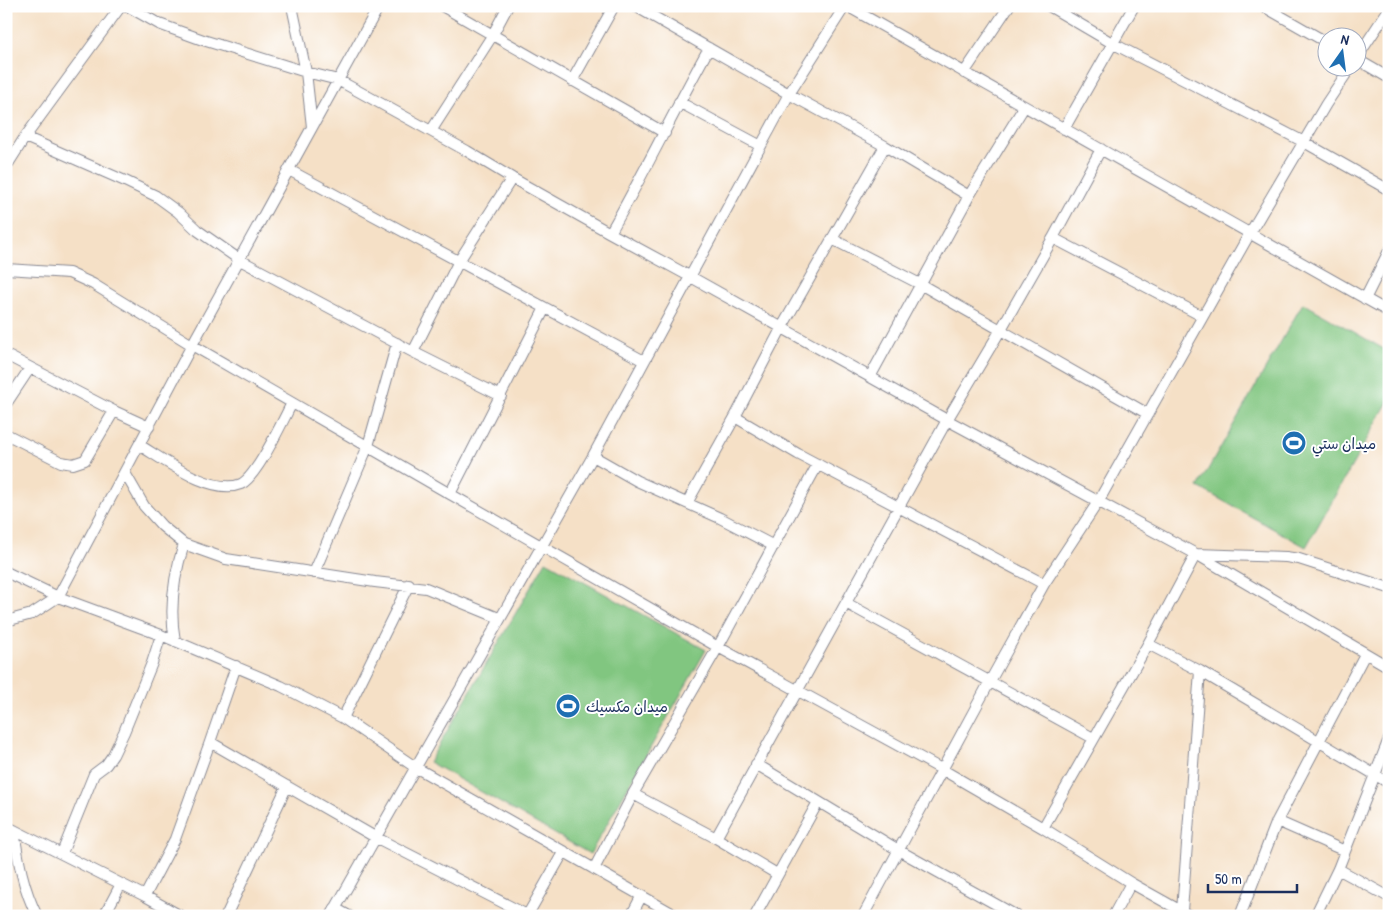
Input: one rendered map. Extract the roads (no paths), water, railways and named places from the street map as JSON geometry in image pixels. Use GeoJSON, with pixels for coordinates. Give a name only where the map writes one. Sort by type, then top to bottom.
{"type":"FeatureCollection","features":[{"type":"Feature","properties":{"kind":"street"},"geometry":{"type":"LineString","coordinates":[[6,168],[25,136],[121,6]]}},
{"type":"Feature","properties":{"kind":"street"},"geometry":{"type":"LineString","coordinates":[[128,6],[159,24],[194,37],[338,80],[947,420],[1196,554],[1389,667]]}},
{"type":"Feature","properties":{"kind":"street"},"geometry":{"type":"LineString","coordinates":[[292,6],[306,72],[312,127]]}},
{"type":"Feature","properties":{"kind":"street"},"geometry":{"type":"LineString","coordinates":[[6,621],[32,614],[58,597],[192,345],[379,6]]}},
{"type":"Feature","properties":{"kind":"street"},"geometry":{"type":"LineString","coordinates":[[442,6],[664,133]]}},
{"type":"Feature","properties":{"kind":"street"},"geometry":{"type":"LineString","coordinates":[[431,131],[492,36],[508,6]]}},
{"type":"Feature","properties":{"kind":"street"},"geometry":{"type":"LineString","coordinates":[[572,81],[614,6]]}},
{"type":"Feature","properties":{"kind":"street"},"geometry":{"type":"LineString","coordinates":[[635,6],[789,94],[885,146],[969,196]]}},
{"type":"Feature","properties":{"kind":"street"},"geometry":{"type":"LineString","coordinates":[[350,916],[333,912],[592,456],[789,94],[846,6],[1389,312]]}},
{"type":"Feature","properties":{"kind":"street"},"geometry":{"type":"LineString","coordinates":[[964,73],[1009,6]]}},
{"type":"Feature","properties":{"kind":"street"},"geometry":{"type":"LineString","coordinates":[[1049,6],[1112,43],[1304,142],[1389,190]]}},
{"type":"Feature","properties":{"kind":"street"},"geometry":{"type":"LineString","coordinates":[[1064,129],[1134,6]]}},
{"type":"Feature","properties":{"kind":"street"},"geometry":{"type":"LineString","coordinates":[[1263,6],[1318,37]]}},
{"type":"Feature","properties":{"kind":"street"},"geometry":{"type":"LineString","coordinates":[[1368,41],[1389,9]]}},
{"type":"Feature","properties":{"kind":"street"},"geometry":{"type":"LineString","coordinates":[[610,233],[636,188],[679,102],[709,48]]}},
{"type":"Feature","properties":{"kind":"street"},"geometry":{"type":"LineString","coordinates":[[1368,66],[1389,78]]}},
{"type":"Feature","properties":{"kind":"street"},"geometry":{"type":"LineString","coordinates":[[863,916],[1044,584],[1098,502],[1202,316],[1344,78]]}},
{"type":"Feature","properties":{"kind":"street"},"geometry":{"type":"LineString","coordinates":[[679,102],[761,146]]}},
{"type":"Feature","properties":{"kind":"street"},"geometry":{"type":"LineString","coordinates":[[870,377],[969,196],[1024,107]]}},
{"type":"Feature","properties":{"kind":"street"},"geometry":{"type":"LineString","coordinates":[[25,136],[156,196],[178,212],[197,230],[240,260],[413,352],[501,396]]}},
{"type":"Feature","properties":{"kind":"street"},"geometry":{"type":"LineString","coordinates":[[686,503],[735,417],[782,327],[885,146]]}},
{"type":"Feature","properties":{"kind":"street"},"geometry":{"type":"LineString","coordinates":[[716,838],[947,420],[1053,238],[1100,148]]}},
{"type":"Feature","properties":{"kind":"street"},"geometry":{"type":"LineString","coordinates":[[289,170],[644,361]]}},
{"type":"Feature","properties":{"kind":"street"},"geometry":{"type":"LineString","coordinates":[[413,352],[459,261],[512,178]]}},
{"type":"Feature","properties":{"kind":"street"},"geometry":{"type":"LineString","coordinates":[[1053,238],[1202,316]]}},
{"type":"Feature","properties":{"kind":"street"},"geometry":{"type":"LineString","coordinates":[[832,240],[920,284],[1148,414]]}},
{"type":"Feature","properties":{"kind":"street"},"geometry":{"type":"LineString","coordinates":[[1365,299],[1389,250]]}},
{"type":"Feature","properties":{"kind":"street"},"geometry":{"type":"LineString","coordinates":[[6,270],[69,273],[93,284],[192,345],[540,546],[718,647],[943,770],[1043,828],[1184,914],[1200,671]]}},
{"type":"Feature","properties":{"kind":"street"},"geometry":{"type":"LineString","coordinates":[[450,494],[545,308]]}},
{"type":"Feature","properties":{"kind":"street"},"geometry":{"type":"LineString","coordinates":[[314,573],[368,446],[397,343]]}},
{"type":"Feature","properties":{"kind":"street"},"geometry":{"type":"LineString","coordinates":[[6,355],[149,427]]}},
{"type":"Feature","properties":{"kind":"street"},"geometry":{"type":"LineString","coordinates":[[6,404],[30,368]]}},
{"type":"Feature","properties":{"kind":"street"},"geometry":{"type":"LineString","coordinates":[[139,445],[197,479],[212,484],[230,486],[242,484],[255,470],[292,403]]}},
{"type":"Feature","properties":{"kind":"street"},"geometry":{"type":"LineString","coordinates":[[6,434],[61,462],[73,464],[85,460],[114,411]]}},
{"type":"Feature","properties":{"kind":"street"},"geometry":{"type":"LineString","coordinates":[[735,417],[769,438],[1044,584]]}},
{"type":"Feature","properties":{"kind":"street"},"geometry":{"type":"LineString","coordinates":[[592,456],[637,481],[734,525],[774,546]]}},
{"type":"Feature","properties":{"kind":"street"},"geometry":{"type":"LineString","coordinates":[[594,869],[633,794],[718,647],[818,464]]}},
{"type":"Feature","properties":{"kind":"street"},"geometry":{"type":"LineString","coordinates":[[124,472],[144,506],[162,526],[184,544],[226,559],[375,582],[409,584],[426,588],[499,618]]}},
{"type":"Feature","properties":{"kind":"street"},"geometry":{"type":"LineString","coordinates":[[175,641],[172,608],[177,565],[184,544]]}},
{"type":"Feature","properties":{"kind":"street"},"geometry":{"type":"LineString","coordinates":[[1196,554],[1299,559],[1389,588]]}},
{"type":"Feature","properties":{"kind":"street"},"geometry":{"type":"LineString","coordinates":[[1043,828],[1148,644],[1196,554]]}},
{"type":"Feature","properties":{"kind":"street"},"geometry":{"type":"LineString","coordinates":[[6,572],[58,597],[161,635],[281,686],[343,718],[415,767],[677,916]]}},
{"type":"Feature","properties":{"kind":"street"},"geometry":{"type":"LineString","coordinates":[[343,718],[409,584]]}},
{"type":"Feature","properties":{"kind":"street"},"geometry":{"type":"LineString","coordinates":[[846,603],[989,683],[1093,738]]}},
{"type":"Feature","properties":{"kind":"street"},"geometry":{"type":"LineString","coordinates":[[62,853],[94,774],[106,765],[117,748],[152,663],[161,635]]}},
{"type":"Feature","properties":{"kind":"street"},"geometry":{"type":"LineString","coordinates":[[1148,644],[1200,671],[1389,783]]}},
{"type":"Feature","properties":{"kind":"street"},"geometry":{"type":"LineString","coordinates":[[1240,916],[1277,822],[1365,654]]}},
{"type":"Feature","properties":{"kind":"street"},"geometry":{"type":"LineString","coordinates":[[145,896],[175,839],[236,666]]}},
{"type":"Feature","properties":{"kind":"street"},"geometry":{"type":"LineString","coordinates":[[1315,916],[1338,869],[1389,739]]}},
{"type":"Feature","properties":{"kind":"street"},"geometry":{"type":"LineString","coordinates":[[210,742],[375,837],[527,916],[564,851]]}},
{"type":"Feature","properties":{"kind":"street"},"geometry":{"type":"LineString","coordinates":[[756,764],[1001,912],[1017,916]]}},
{"type":"Feature","properties":{"kind":"street"},"geometry":{"type":"LineString","coordinates":[[226,916],[287,786]]}},
{"type":"Feature","properties":{"kind":"street"},"geometry":{"type":"LineString","coordinates":[[633,794],[716,838],[777,874]]}},
{"type":"Feature","properties":{"kind":"street"},"geometry":{"type":"LineString","coordinates":[[754,916],[818,802]]}},
{"type":"Feature","properties":{"kind":"street"},"geometry":{"type":"LineString","coordinates":[[1277,822],[1345,851]]}},
{"type":"Feature","properties":{"kind":"street"},"geometry":{"type":"LineString","coordinates":[[10,828],[62,853],[181,916]]}},
{"type":"Feature","properties":{"kind":"street"},"geometry":{"type":"LineString","coordinates":[[10,828],[28,898],[37,916]]}},
{"type":"Feature","properties":{"kind":"street"},"geometry":{"type":"LineString","coordinates":[[1338,869],[1389,897]]}},
{"type":"Feature","properties":{"kind":"street"},"geometry":{"type":"LineString","coordinates":[[1113,916],[1131,883]]}},
{"type":"Feature","properties":{"kind":"street"},"geometry":{"type":"LineString","coordinates":[[104,916],[121,884]]}},
{"type":"Feature","properties":{"kind":"street"},"geometry":{"type":"LineString","coordinates":[[631,916],[641,897]]}},
{"type":"Feature","properties":{"kind":"place","name":"ميدان ستي"},"geometry":{"type":"Point","coordinates":[1294,443]}},
{"type":"Feature","properties":{"kind":"place","name":"ميدان مكسيك"},"geometry":{"type":"Point","coordinates":[568,706]}}]}
